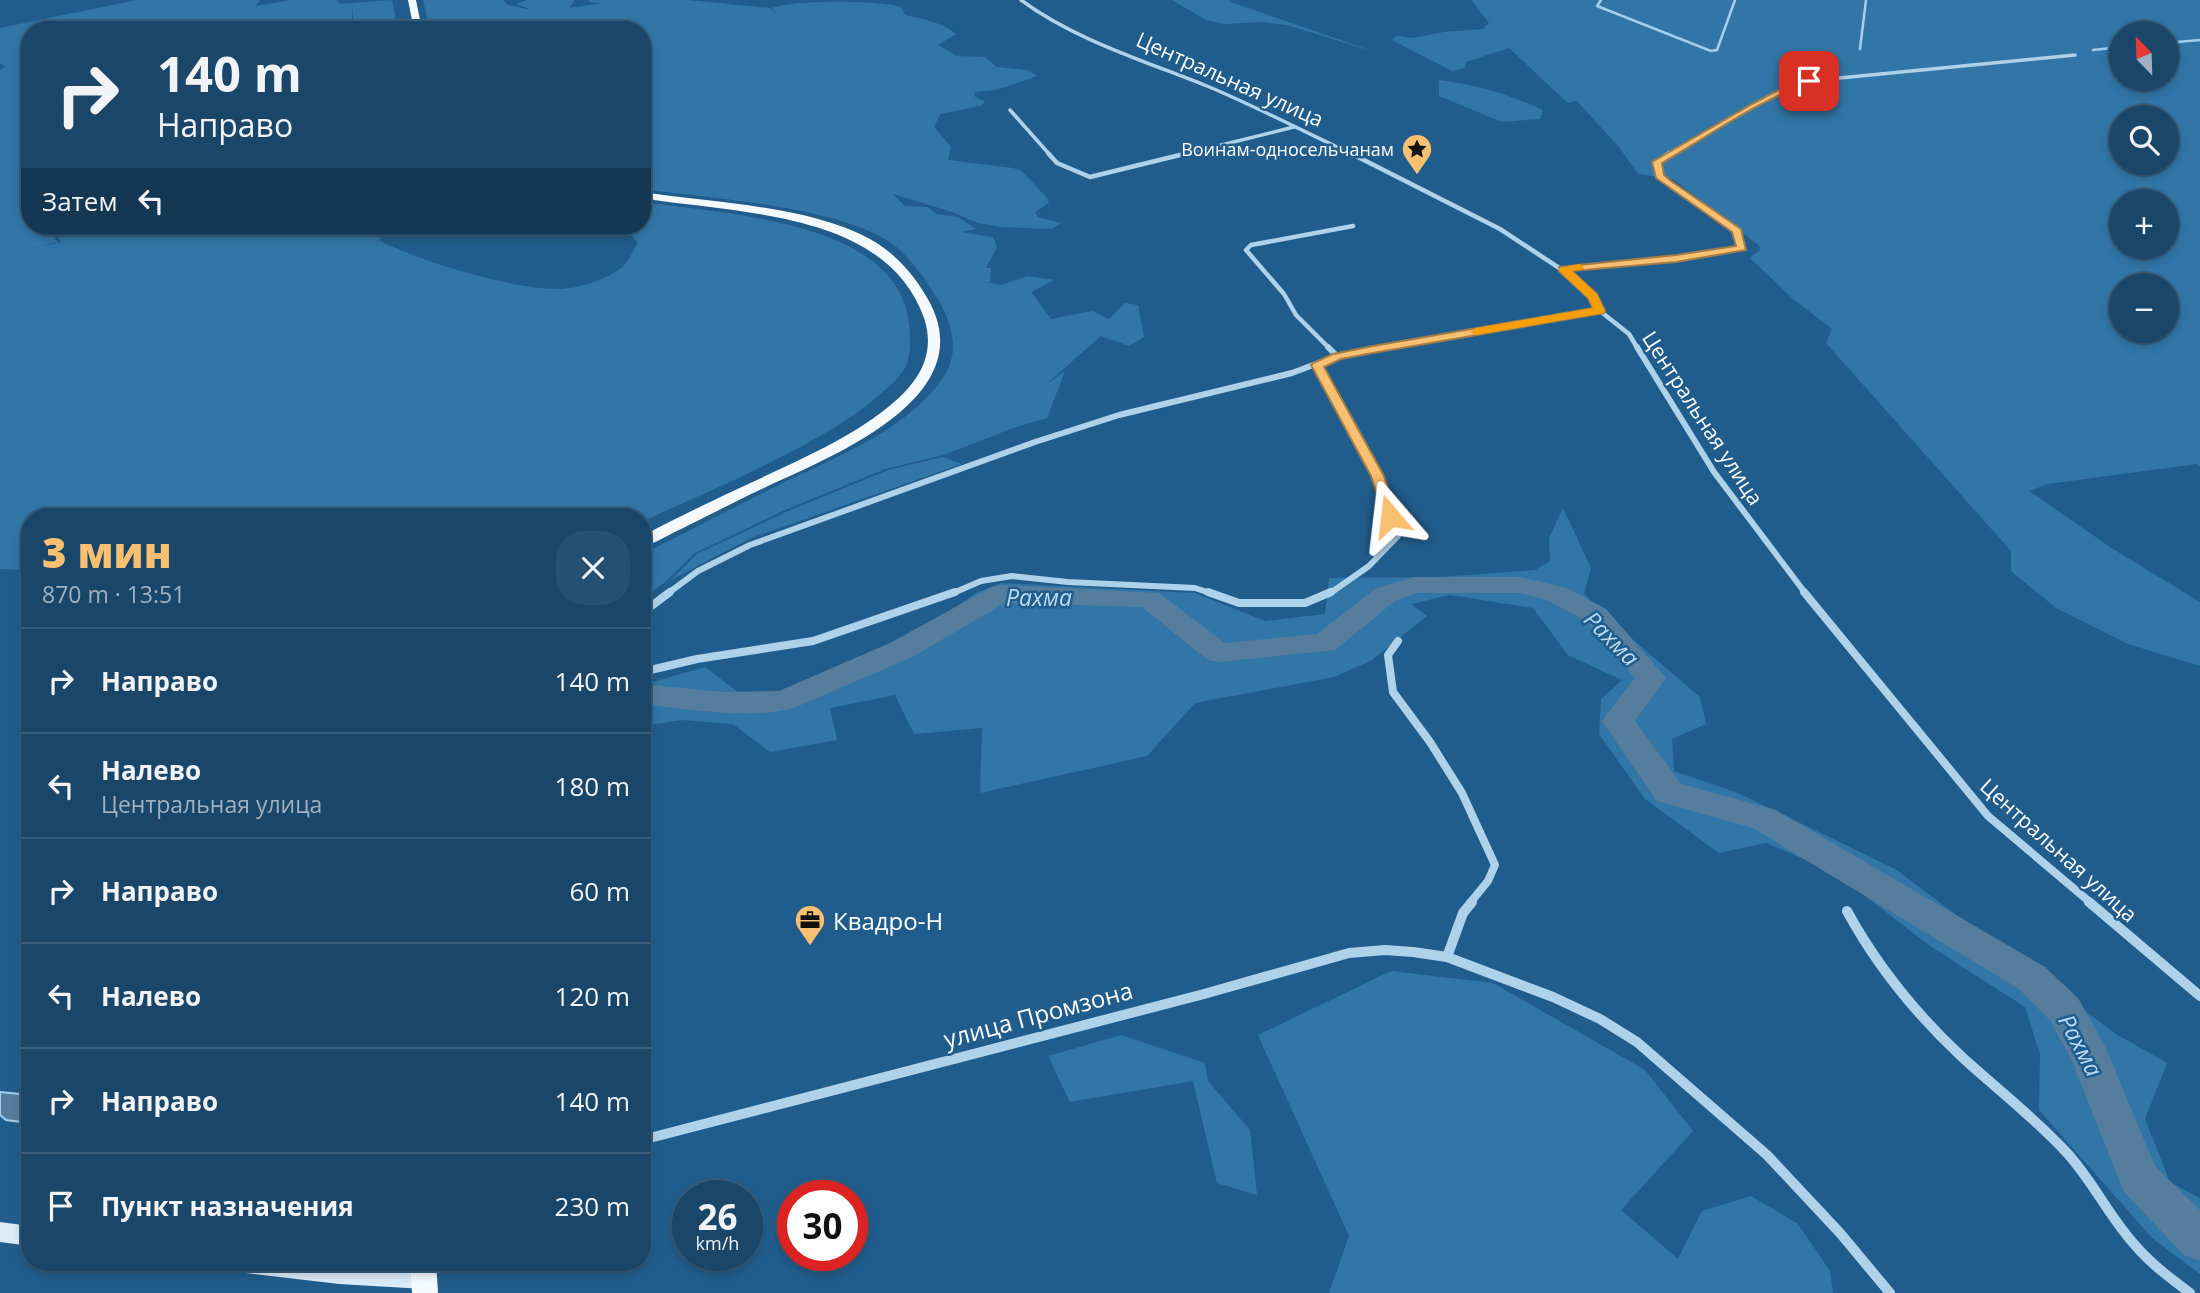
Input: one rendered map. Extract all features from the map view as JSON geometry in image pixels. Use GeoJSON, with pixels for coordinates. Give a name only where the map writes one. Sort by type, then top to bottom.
{"type":"FeatureCollection","features":[{"type":"Feature","properties":{"kind":"main road"},"geometry":{"type":"LineString","coordinates":[[412,0],[416,21]]}},
{"type":"Feature","properties":{"kind":"main road"},"geometry":{"type":"LineString","coordinates":[[651,197],[807,223],[867,242],[894,262],[908,279],[929,313],[936,342],[933,359],[916,388],[871,425],[804,463],[651,538]]}},
{"type":"Feature","properties":{"kind":"street","name":"Центральная улица"},"geometry":{"type":"LineString","coordinates":[[1021,0],[1037,12],[1089,38],[1226,94],[1415,184],[1500,229],[1563,269],[1593,297],[1600,311],[1629,334],[1714,472],[1746,517],[1828,623],[1974,800],[1989,816],[2200,996]]}},
{"type":"Feature","properties":{"kind":"street"},"geometry":{"type":"LineString","coordinates":[[1563,269],[1676,258],[1742,248],[1737,231],[1668,183],[1660,176],[1657,162],[1795,85],[2075,55]]}},
{"type":"Feature","properties":{"kind":"street"},"geometry":{"type":"LineString","coordinates":[[1010,110],[1057,163],[1090,177],[1295,127]]}},
{"type":"Feature","properties":{"kind":"street"},"geometry":{"type":"LineString","coordinates":[[1337,356],[1296,315],[1284,294],[1246,250],[1251,245],[1353,226]]}},
{"type":"Feature","properties":{"kind":"street"},"geometry":{"type":"LineString","coordinates":[[651,607],[698,571],[750,545],[1085,425],[1317,365],[1337,356],[1600,311]]}},
{"type":"Feature","properties":{"kind":"street"},"geometry":{"type":"LineString","coordinates":[[651,670],[697,659],[824,638],[937,600],[981,581],[1012,576],[1068,582],[1195,588],[1239,603],[1305,603],[1322,598],[1370,566],[1398,536],[1378,476],[1317,365]]}},
{"type":"Feature","properties":{"kind":"street"},"geometry":{"type":"LineString","coordinates":[[1398,641],[1388,655],[1393,692],[1430,742],[1462,793],[1494,865],[1488,881],[1463,913],[1447,957]]}},
{"type":"Feature","properties":{"kind":"street"},"geometry":{"type":"LineString","coordinates":[[1847,911],[1864,943],[1901,992],[1958,1054],[2067,1152],[2098,1189],[2127,1235],[2144,1256],[2190,1293]]}},
{"type":"Feature","properties":{"kind":"street","name":"улица Промзона"},"geometry":{"type":"LineString","coordinates":[[651,1138],[1204,994],[1349,953],[1385,950],[1447,957],[1553,997],[1600,1019],[1637,1042],[1767,1155],[1840,1233],[1890,1293]]}},
{"type":"Feature","properties":{"kind":"street"},"geometry":{"type":"LineString","coordinates":[[0,1232],[21,1235]]}},
{"type":"Feature","properties":{"kind":"street"},"geometry":{"type":"LineString","coordinates":[[308,1271],[339,1275],[424,1278]]}},
{"type":"Feature","properties":{"kind":"shaded area"},"geometry":{"type":"Polygon","coordinates":[[[137,0],[260,0],[256,6],[291,0],[337,0],[340,4],[392,0],[396,21],[353,21],[352,6],[352,21],[34,21],[137,0]]]}},
{"type":"Feature","properties":{"kind":"shaded area"},"geometry":{"type":"Polygon","coordinates":[[[423,0],[503,0],[508,5],[532,10],[516,4],[527,0],[575,0],[569,8],[603,3],[588,0],[688,0],[770,8],[779,16],[772,8],[799,3],[856,2],[901,7],[905,15],[932,22],[956,34],[938,45],[957,56],[985,57],[997,67],[1027,70],[1037,76],[996,90],[975,92],[974,96],[985,102],[981,106],[940,114],[934,127],[951,147],[948,160],[1022,171],[1049,203],[1035,212],[1038,217],[1061,223],[1051,229],[1001,227],[978,223],[893,194],[905,206],[928,207],[936,214],[958,217],[976,229],[960,232],[993,237],[997,247],[986,268],[991,268],[990,282],[986,282],[1002,285],[1027,276],[1054,280],[1031,292],[1051,319],[1092,311],[1109,319],[1125,303],[1138,305],[1144,337],[1129,346],[1101,336],[1043,387],[1065,371],[1047,418],[944,455],[885,469],[785,510],[695,553],[651,592],[651,549],[856,448],[888,429],[918,406],[938,385],[950,364],[953,341],[945,313],[926,281],[902,252],[881,237],[852,224],[779,207],[651,190],[651,21],[428,21],[423,0]]]}},
{"type":"Feature","properties":{"kind":"shaded area"},"geometry":{"type":"Polygon","coordinates":[[[1172,0],[1231,0],[1228,1],[1378,53],[1287,25],[1260,22],[1225,24],[1206,20],[1172,0]]]}},
{"type":"Feature","properties":{"kind":"shaded area"},"geometry":{"type":"Polygon","coordinates":[[[1471,0],[2200,0],[2200,467],[2197,464],[2048,484],[2029,491],[2113,549],[2200,602],[2200,666],[2128,644],[2056,608],[2011,571],[2011,551],[1826,343],[1832,329],[1792,298],[1750,258],[1761,249],[1757,244],[1673,179],[1638,174],[1619,147],[1577,101],[1568,103],[1509,48],[1466,62],[1465,68],[1452,71],[1392,40],[1397,36],[1411,38],[1483,29],[1489,23],[1471,0]]]}},
{"type":"Feature","properties":{"kind":"shaded area"},"geometry":{"type":"Polygon","coordinates":[[[21,24],[21,235],[53,235],[57,242],[31,248],[61,242],[58,235],[383,235],[379,240],[418,257],[467,273],[540,288],[559,289],[591,283],[623,267],[638,243],[631,235],[651,235],[651,204],[728,213],[808,230],[845,245],[876,264],[898,290],[909,324],[910,351],[907,364],[900,375],[876,398],[814,439],[651,518],[651,508],[21,508],[21,570],[0,569],[0,70],[5,66],[0,63],[0,28],[21,24]]]}},
{"type":"Feature","properties":{"kind":"shaded area"},"geometry":{"type":"Polygon","coordinates":[[[1439,80],[1479,87],[1518,99],[1543,110],[1540,119],[1502,122],[1439,96],[1439,80]]]}},
{"type":"Feature","properties":{"kind":"shaded area"},"geometry":{"type":"Polygon","coordinates":[[[943,457],[962,464],[751,538],[671,580],[697,554],[786,512],[888,470],[943,457]]]}},
{"type":"Feature","properties":{"kind":"shaded area"},"geometry":{"type":"Polygon","coordinates":[[[1563,508],[1591,568],[1584,594],[1618,627],[1700,697],[1706,724],[1672,739],[1674,771],[1738,793],[1895,869],[2116,1034],[2167,1063],[2145,1119],[2170,1182],[2200,1198],[2200,1274],[2152,1238],[2039,1110],[2040,1054],[2025,1007],[1930,946],[1834,872],[1766,843],[1719,853],[1645,799],[1599,734],[1601,699],[1622,680],[1568,655],[1533,608],[1450,595],[1411,604],[1427,616],[1372,660],[1334,677],[1195,703],[1147,756],[980,793],[982,728],[914,734],[895,695],[830,708],[837,740],[770,752],[733,724],[683,720],[651,725],[651,682],[705,667],[759,708],[852,661],[898,647],[976,593],[1001,583],[1195,593],[1265,621],[1325,614],[1329,578],[1440,577],[1535,570],[1550,561],[1549,538],[1563,508]]]}},
{"type":"Feature","properties":{"kind":"shaded area"},"geometry":{"type":"Polygon","coordinates":[[[1391,971],[1493,983],[1645,1070],[1693,1131],[1621,1210],[1678,1259],[1702,1211],[1751,1196],[1798,1224],[1830,1271],[1833,1293],[1329,1293],[1349,1236],[1258,1035],[1391,971]]]}},
{"type":"Feature","properties":{"kind":"shaded area"},"geometry":{"type":"Polygon","coordinates":[[[1121,1035],[1205,1063],[1208,1081],[1250,1130],[1257,1195],[1217,1183],[1193,1081],[1070,1102],[1048,1056],[1121,1035]]]}},
{"type":"Feature","properties":{"kind":"shaded area"},"geometry":{"type":"Polygon","coordinates":[[[0,1092],[21,1094],[21,1122],[6,1120],[0,1115],[0,1092]]]}},
{"type":"Feature","properties":{"kind":"waterway"},"geometry":{"type":"LineString","coordinates":[[1601,0],[1597,6],[1711,51],[1717,50],[1735,0]]}},
{"type":"Feature","properties":{"kind":"waterway"},"geometry":{"type":"LineString","coordinates":[[1860,49],[1866,0]]}},
{"type":"Feature","properties":{"kind":"waterway"},"geometry":{"type":"LineString","coordinates":[[2179,42],[2200,40]]}},
{"type":"Feature","properties":{"kind":"waterway"},"geometry":{"type":"LineString","coordinates":[[2093,50],[2109,48]]}},
{"type":"Feature","properties":{"kind":"waterway","name":"Рахма"},"geometry":{"type":"LineString","coordinates":[[651,695],[722,702],[783,701],[901,650],[1000,594],[1149,599],[1219,653],[1325,643],[1385,595],[1414,585],[1520,585],[1557,594],[1596,615],[1651,678],[1618,721],[1669,793],[1764,819],[2032,978],[2064,1009],[2091,1058],[2139,1178],[2200,1240]]}},
{"type":"Feature","properties":{"kind":"slow traffic"},"geometry":{"type":"LineString","coordinates":[[1476,332],[1600,311],[1593,297],[1579,281],[1563,269],[1579,267]]}},
{"type":"Feature","properties":{"kind":"place","name":"Воинам-односельчанам"},"geometry":{"type":"Point","coordinates":[1417,176]}},
{"type":"Feature","properties":{"kind":"place","name":"Квадро-Н"},"geometry":{"type":"Point","coordinates":[810,947]}},
{"type":"Feature","properties":{"kind":"route"},"geometry":{"type":"LineString","coordinates":[[1390,516],[1378,476],[1317,365],[1337,356],[1373,349],[1600,311],[1593,297],[1579,281],[1563,269],[1676,258],[1742,248],[1737,231],[1668,183],[1660,176],[1657,162],[1757,104],[1809,81]]}}]}
